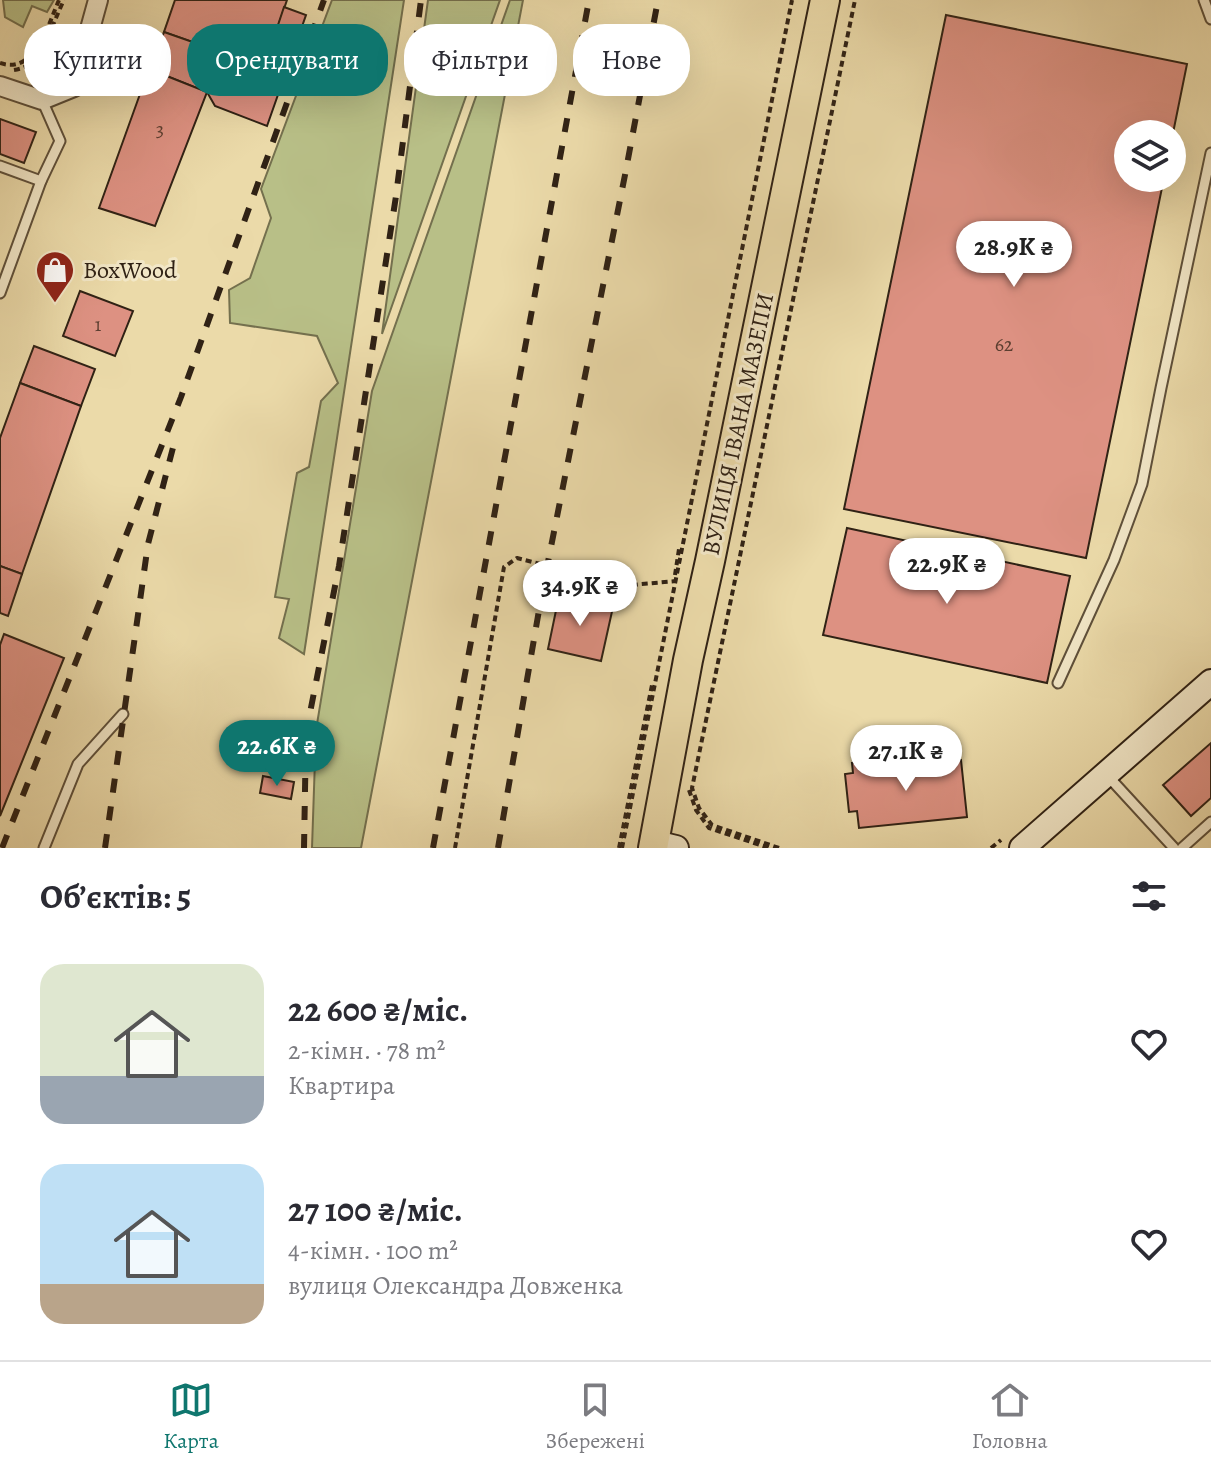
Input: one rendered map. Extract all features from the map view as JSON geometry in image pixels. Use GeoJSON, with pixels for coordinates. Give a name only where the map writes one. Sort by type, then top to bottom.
{"type":"FeatureCollection","features":[{"type":"Feature","properties":{"kind":"main road","name":"ВУЛИЦЯ ІВАНА МАЗЕПИ"},"geometry":{"type":"LineString","coordinates":[[661,846],[688,660],[825,0]]}},
{"type":"Feature","properties":{"kind":"main road"},"geometry":{"type":"LineString","coordinates":[[1022,848],[1211,682]]}},
{"type":"Feature","properties":{"kind":"street"},"geometry":{"type":"LineString","coordinates":[[0,86],[42,100],[74,87],[98,0]]}},
{"type":"Feature","properties":{"kind":"lane"},"geometry":{"type":"LineString","coordinates":[[1204,0],[1211,19]]}},
{"type":"Feature","properties":{"kind":"lane"},"geometry":{"type":"LineString","coordinates":[[0,293],[41,181],[60,141],[42,100]]}},
{"type":"Feature","properties":{"kind":"lane"},"geometry":{"type":"LineString","coordinates":[[1058,683],[1114,560],[1142,484],[1211,153]]}},
{"type":"Feature","properties":{"kind":"lane"},"geometry":{"type":"LineString","coordinates":[[0,166],[41,181]]}},
{"type":"Feature","properties":{"kind":"lane"},"geometry":{"type":"LineString","coordinates":[[44,848],[78,764],[123,714]]}},
{"type":"Feature","properties":{"kind":"lane"},"geometry":{"type":"LineString","coordinates":[[1106,774],[1174,848]]}},
{"type":"Feature","properties":{"kind":"lane"},"geometry":{"type":"LineString","coordinates":[[1182,848],[1210,824]]}},
{"type":"Feature","properties":{"kind":"path"},"geometry":{"type":"LineString","coordinates":[[0,66],[6,71],[31,64],[62,0]]}},
{"type":"Feature","properties":{"kind":"path"},"geometry":{"type":"LineString","coordinates":[[620,848],[792,0]]}},
{"type":"Feature","properties":{"kind":"path"},"geometry":{"type":"LineString","coordinates":[[779,848],[712,825],[699,808],[692,788],[855,0]]}},
{"type":"Feature","properties":{"kind":"path"},"geometry":{"type":"LineString","coordinates":[[675,581],[679,549]]}},
{"type":"Feature","properties":{"kind":"path"},"geometry":{"type":"LineString","coordinates":[[455,848],[504,567],[517,558],[574,577],[620,586],[675,581]]}},
{"type":"Feature","properties":{"kind":"path"},"geometry":{"type":"LineString","coordinates":[[733,560],[689,787],[696,810],[709,828],[769,848]]}},
{"type":"Feature","properties":{"kind":"green space"},"geometry":{"type":"Polygon","coordinates":[[[3,0],[54,0],[47,12],[32,6],[23,27],[5,17],[3,0]]]}},
{"type":"Feature","properties":{"kind":"green space"},"geometry":{"type":"Polygon","coordinates":[[[332,0],[404,0],[304,654],[279,638],[289,599],[275,597],[297,473],[309,467],[321,401],[338,383],[317,336],[230,323],[229,290],[250,278],[271,218],[261,189],[296,96],[388,96],[388,24],[323,24],[332,0]]]}},
{"type":"Feature","properties":{"kind":"green space"},"geometry":{"type":"Polygon","coordinates":[[[428,0],[500,0],[492,24],[425,24],[428,0]]]}},
{"type":"Feature","properties":{"kind":"green space"},"geometry":{"type":"Polygon","coordinates":[[[510,0],[523,0],[518,24],[502,24],[510,0]]]}},
{"type":"Feature","properties":{"kind":"green space"},"geometry":{"type":"Polygon","coordinates":[[[415,96],[466,96],[382,334],[415,96]]]}},
{"type":"Feature","properties":{"kind":"green space"},"geometry":{"type":"Polygon","coordinates":[[[476,96],[505,96],[361,848],[312,848],[316,730],[372,391],[476,96]]]}},
{"type":"Feature","properties":{"kind":"building"},"geometry":{"type":"Polygon","coordinates":[[[175,0],[287,0],[279,24],[187,24],[187,40],[171,34],[171,24],[167,24],[175,0]]]}},
{"type":"Feature","properties":{"kind":"building"},"geometry":{"type":"Polygon","coordinates":[[[284,7],[306,15],[303,24],[278,24],[284,7]]]}},
{"type":"Feature","properties":{"kind":"building"},"geometry":{"type":"Polygon","coordinates":[[[946,15],[1187,64],[1176,120],[1114,120],[1114,192],[1161,192],[1086,558],[844,509],[946,15]]]}},
{"type":"Feature","properties":{"kind":"building"},"geometry":{"type":"Polygon","coordinates":[[[171,34],[187,40],[187,84],[171,78],[171,34]]]}},
{"type":"Feature","properties":{"kind":"building"},"geometry":{"type":"Polygon","coordinates":[[[171,78],[187,84],[187,96],[205,96],[155,226],[99,208],[139,96],[171,96],[171,78]]]}},
{"type":"Feature","properties":{"kind":"building"},"geometry":{"type":"Polygon","coordinates":[[[209,96],[278,96],[267,126],[215,106],[209,96]]]}},
{"type":"Feature","properties":{"kind":"building"},"geometry":{"type":"Polygon","coordinates":[[[0,119],[36,132],[24,163],[0,154],[0,119]]]}},
{"type":"Feature","properties":{"kind":"building"},"geometry":{"type":"Polygon","coordinates":[[[80,291],[133,311],[115,356],[63,336],[80,291]]]}},
{"type":"Feature","properties":{"kind":"building"},"geometry":{"type":"Polygon","coordinates":[[[34,346],[95,369],[81,406],[20,383],[34,346]]]}},
{"type":"Feature","properties":{"kind":"building"},"geometry":{"type":"Polygon","coordinates":[[[20,383],[81,406],[22,574],[0,566],[0,438],[20,383]]]}},
{"type":"Feature","properties":{"kind":"building"},"geometry":{"type":"Polygon","coordinates":[[[847,528],[1070,576],[1047,683],[823,635],[847,528]]]}},
{"type":"Feature","properties":{"kind":"building"},"geometry":{"type":"Polygon","coordinates":[[[0,566],[22,574],[8,616],[0,613],[0,566]]]}},
{"type":"Feature","properties":{"kind":"building"},"geometry":{"type":"Polygon","coordinates":[[[559,596],[613,607],[601,661],[548,649],[559,596]]]}},
{"type":"Feature","properties":{"kind":"building"},"geometry":{"type":"Polygon","coordinates":[[[4,634],[64,658],[0,816],[0,645],[4,634]]]}},
{"type":"Feature","properties":{"kind":"building"},"geometry":{"type":"Polygon","coordinates":[[[1211,743],[1211,798],[1191,816],[1163,785],[1211,743]]]}},
{"type":"Feature","properties":{"kind":"building"},"geometry":{"type":"Polygon","coordinates":[[[888,760],[889,767],[961,760],[967,817],[859,828],[857,811],[849,812],[845,774],[853,773],[852,763],[888,760]]]}},
{"type":"Feature","properties":{"kind":"building"},"geometry":{"type":"Polygon","coordinates":[[[263,776],[294,782],[291,799],[260,793],[263,776]]]}},
{"type":"Feature","properties":{"kind":"railway"},"geometry":{"type":"LineString","coordinates":[[2,848],[181,397],[324,0]]}},
{"type":"Feature","properties":{"kind":"railway"},"geometry":{"type":"LineString","coordinates":[[304,848],[306,733],[339,566],[396,196],[421,0]]}},
{"type":"Feature","properties":{"kind":"railway"},"geometry":{"type":"LineString","coordinates":[[433,848],[589,0]]}},
{"type":"Feature","properties":{"kind":"railway"},"geometry":{"type":"LineString","coordinates":[[498,848],[543,587],[658,0]]}},
{"type":"Feature","properties":{"kind":"railway"},"geometry":{"type":"LineString","coordinates":[[105,848],[148,544],[176,436]]}},
{"type":"Feature","properties":{"kind":"place","name":"BoxWood"},"geometry":{"type":"Point","coordinates":[55,304]}}]}
